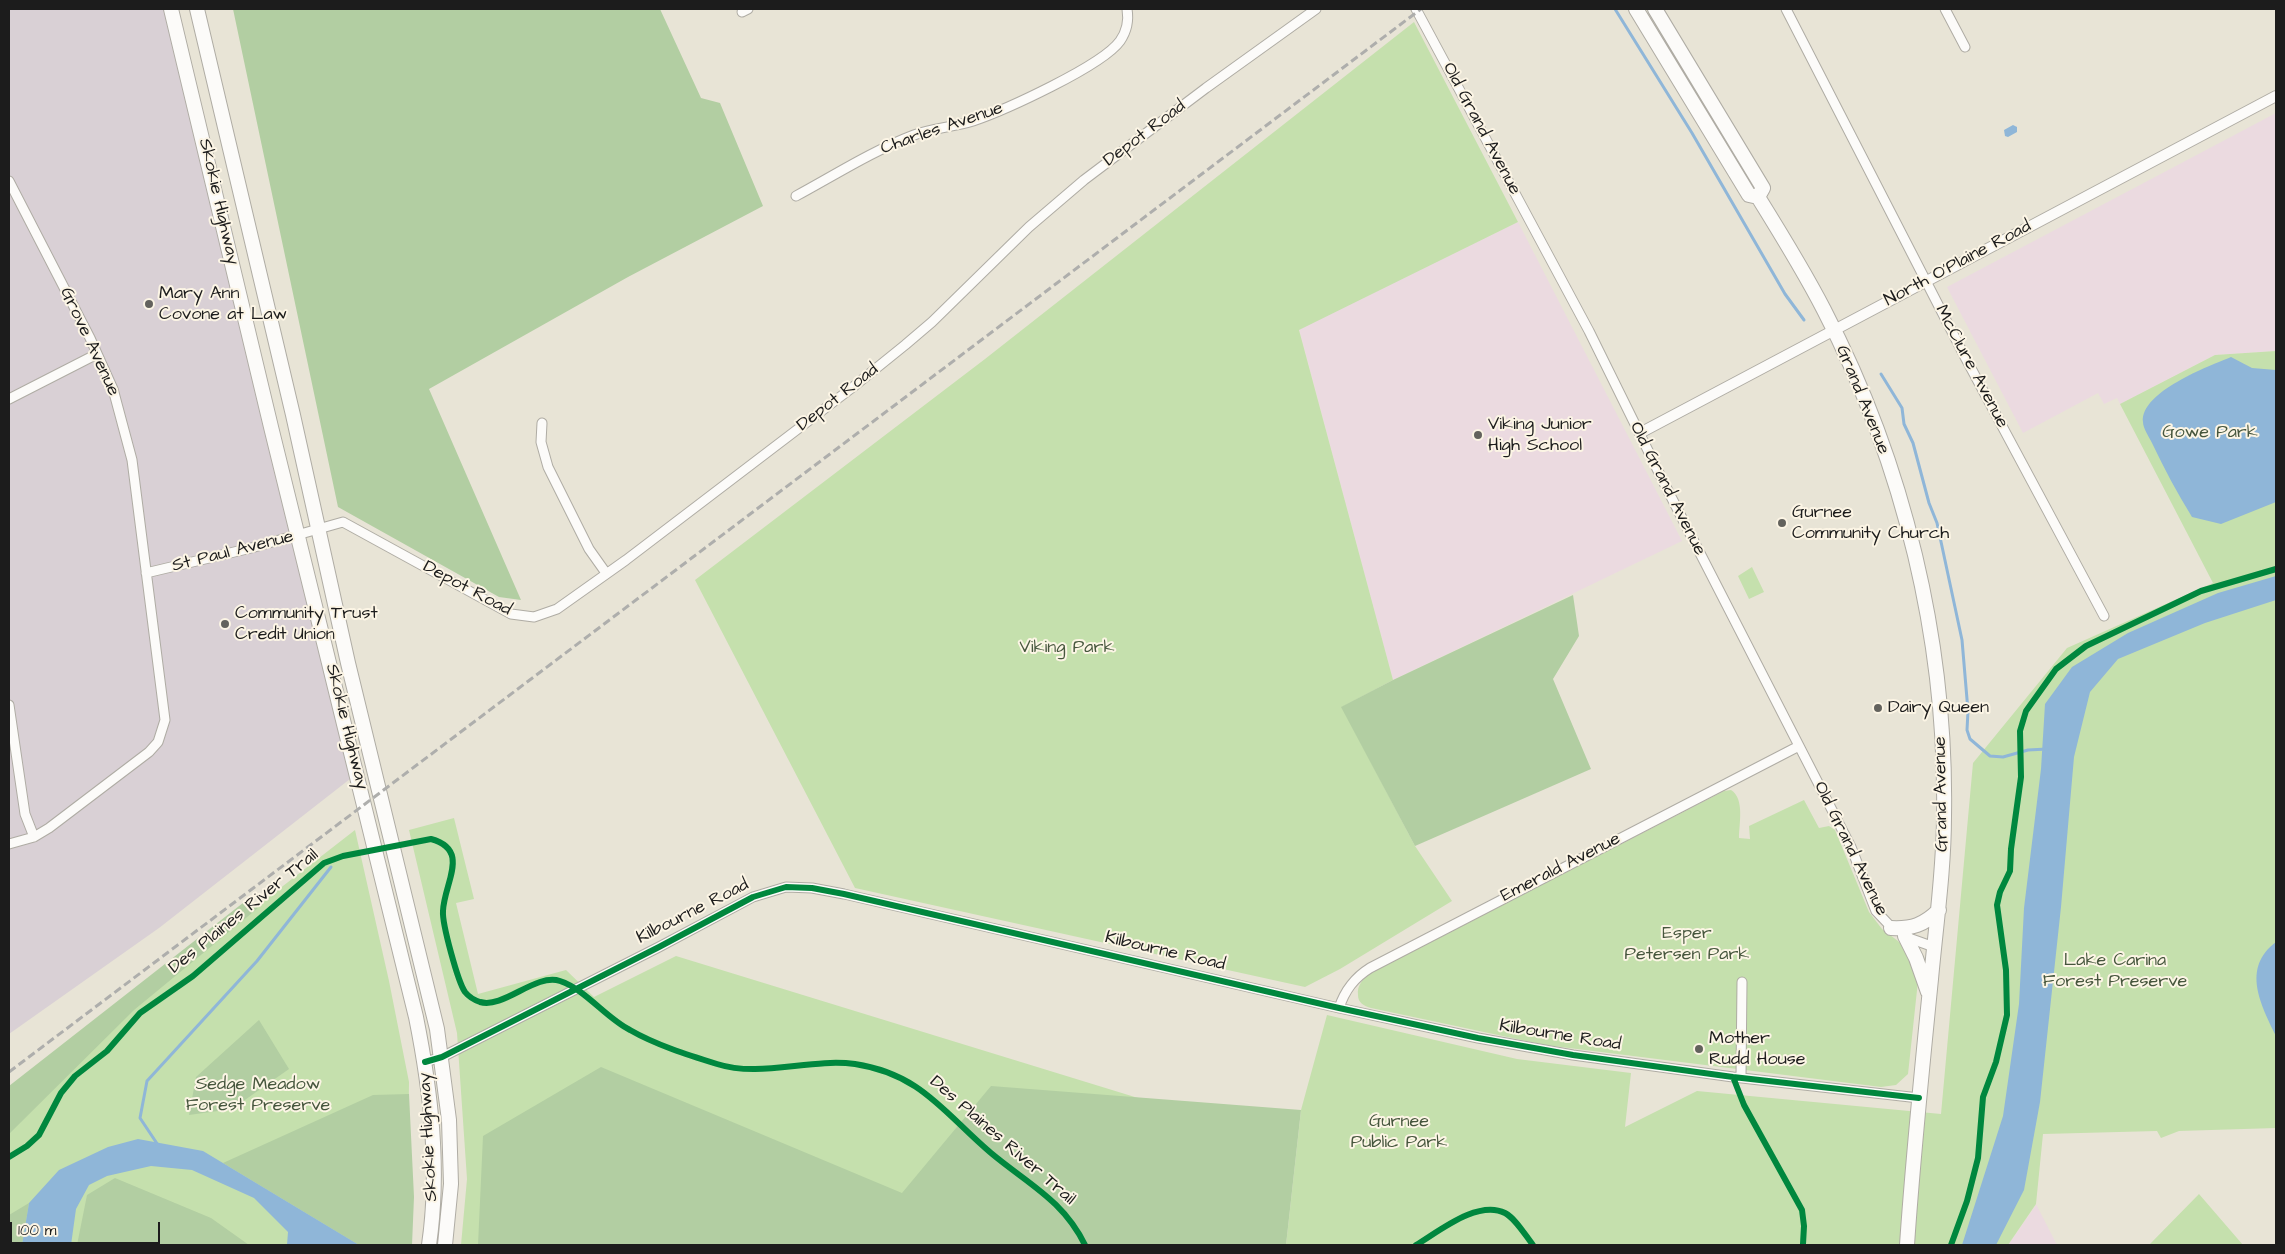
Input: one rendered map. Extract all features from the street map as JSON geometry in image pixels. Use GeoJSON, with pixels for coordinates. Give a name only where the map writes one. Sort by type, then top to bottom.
{"type":"FeatureCollection","features":[{"type":"Feature","properties":{"kind":"main road","name":"Skokie Highway"},"geometry":{"type":"LineString","coordinates":[[172,9],[298,535],[374,842],[425,1062],[434,1155],[434,1193],[430,1245]]}},
{"type":"Feature","properties":{"kind":"main road","name":"Skokie Highway"},"geometry":{"type":"LineString","coordinates":[[197,9],[348,663],[442,1057],[449,1120],[451,1184],[445,1245]]}},
{"type":"Feature","properties":{"kind":"main road","name":"Grand Avenue"},"geometry":{"type":"LineString","coordinates":[[1636,9],[1749,195],[1758,197],[1808,281],[1834,330],[1863,395],[1883,449],[1914,553],[1935,667],[1942,747],[1944,814],[1938,910],[1919,1098],[1907,1245]]}},
{"type":"Feature","properties":{"kind":"main road","name":"Grand Avenue"},"geometry":{"type":"LineString","coordinates":[[1655,9],[1763,188],[1758,197]]}},
{"type":"Feature","properties":{"kind":"main road"},"geometry":{"type":"LineString","coordinates":[[1891,928],[1916,927],[1928,921],[1938,910]]}},
{"type":"Feature","properties":{"kind":"main road"},"geometry":{"type":"LineString","coordinates":[[1905,936],[1916,958],[1929,995]]}},
{"type":"Feature","properties":{"kind":"street","name":"Charles Avenue"},"geometry":{"type":"LineString","coordinates":[[796,196],[876,152],[916,135],[972,122],[1003,110],[1079,71],[1114,48],[1126,29],[1128,21],[1127,9]]}},
{"type":"Feature","properties":{"kind":"street","name":"Depot Road"},"geometry":{"type":"LineString","coordinates":[[318,529],[343,522],[511,614],[524,617],[534,616],[557,609],[854,387],[932,322],[1029,227],[1084,180],[1214,82],[1316,9]]}},
{"type":"Feature","properties":{"kind":"street","name":"Old Grand Avenue"},"geometry":{"type":"LineString","coordinates":[[1416,9],[1589,331],[1851,847],[1876,911],[1891,928],[1934,948]]}},
{"type":"Feature","properties":{"kind":"street"},"geometry":{"type":"LineString","coordinates":[[1945,9],[1965,47]]}},
{"type":"Feature","properties":{"kind":"street","name":"McClure Avenue"},"geometry":{"type":"LineString","coordinates":[[1791,10],[1926,281],[2104,616]]}},
{"type":"Feature","properties":{"kind":"street","name":"North O'Plaine Road"},"geometry":{"type":"LineString","coordinates":[[1640,433],[2276,96]]}},
{"type":"Feature","properties":{"kind":"street","name":"Grove Avenue"},"geometry":{"type":"LineString","coordinates":[[9,181],[113,388],[127,439],[165,720],[163,733],[150,752],[34,837]]}},
{"type":"Feature","properties":{"kind":"street"},"geometry":{"type":"LineString","coordinates":[[9,399],[97,354]]}},
{"type":"Feature","properties":{"kind":"street"},"geometry":{"type":"LineString","coordinates":[[542,423],[541,442],[548,467],[589,549],[606,573]]}},
{"type":"Feature","properties":{"kind":"street","name":"St Paul Avenue"},"geometry":{"type":"LineString","coordinates":[[146,574],[318,529]]}},
{"type":"Feature","properties":{"kind":"street"},"geometry":{"type":"LineString","coordinates":[[9,705],[21,794],[25,814],[34,837],[9,844]]}},
{"type":"Feature","properties":{"kind":"street","name":"Emerald Avenue"},"geometry":{"type":"LineString","coordinates":[[1339,1008],[1343,995],[1350,984],[1358,975],[1370,968],[1799,746]]}},
{"type":"Feature","properties":{"kind":"street","name":"Kilbourne Road"},"geometry":{"type":"LineString","coordinates":[[425,1062],[442,1057],[659,947],[752,897],[786,887],[812,888],[844,894],[1469,1036],[1573,1055],[1919,1098]]}},
{"type":"Feature","properties":{"kind":"street"},"geometry":{"type":"LineString","coordinates":[[1741,1077],[1742,982]]}},
{"type":"Feature","properties":{"kind":"shaded area"},"geometry":{"type":"Polygon","coordinates":[[[9,9],[172,9],[298,535],[350,779],[159,928],[9,1034],[9,9]]]}},
{"type":"Feature","properties":{"kind":"shaded area"},"geometry":{"type":"Polygon","coordinates":[[[2276,113],[2276,351],[2215,355],[2120,404],[2117,398],[2104,404],[2098,393],[2023,433],[1947,287],[2276,113]]]}},
{"type":"Feature","properties":{"kind":"shaded area","name":"Viking Junior High School"},"geometry":{"type":"Polygon","coordinates":[[[1518,222],[1682,541],[1393,680],[1299,329],[1518,222]]]}},
{"type":"Feature","properties":{"kind":"shaded area"},"geometry":{"type":"Polygon","coordinates":[[[2036,1205],[2057,1245],[2008,1245],[2036,1205]]]}},
{"type":"Feature","properties":{"kind":"green space"},"geometry":{"type":"Polygon","coordinates":[[[233,9],[660,9],[701,98],[720,103],[763,206],[628,277],[429,389],[521,600],[499,597],[338,507],[233,9]]]}},
{"type":"Feature","properties":{"kind":"green space","name":"Viking Park"},"geometry":{"type":"Polygon","coordinates":[[[1414,22],[1518,222],[1299,330],[1393,680],[1342,707],[1415,846],[1452,901],[1340,969],[1305,987],[855,888],[695,580],[985,359],[1414,22]]]}},
{"type":"Feature","properties":{"kind":"green space","name":"Lake Carina Forest Preserve"},"geometry":{"type":"Polygon","coordinates":[[[2276,351],[2276,1128],[2179,1131],[2161,1138],[2157,1131],[2043,1134],[2036,1204],[2008,1245],[1286,1245],[1301,1110],[1327,1015],[1517,1059],[1631,1073],[1625,1127],[1697,1091],[1941,1114],[1973,763],[2067,648],[2213,583],[2120,404],[2215,355],[2276,351]]]}},
{"type":"Feature","properties":{"kind":"green space"},"geometry":{"type":"Polygon","coordinates":[[[1752,567],[1764,592],[1749,599],[1738,576],[1752,567]]]}},
{"type":"Feature","properties":{"kind":"green space"},"geometry":{"type":"Polygon","coordinates":[[[1573,595],[1579,636],[1553,679],[1591,769],[1415,846],[1341,707],[1393,680],[1573,595]]]}},
{"type":"Feature","properties":{"kind":"green space","name":"Esper Petersen Park"},"geometry":{"type":"Polygon","coordinates":[[[1731,790],[1740,805],[1739,838],[1750,839],[1749,826],[1804,800],[1819,828],[1829,826],[1835,830],[1869,912],[1882,929],[1898,941],[1910,954],[1918,981],[1908,1074],[1896,1085],[1881,1087],[1545,1045],[1371,1008],[1360,1002],[1358,988],[1365,978],[1376,970],[1724,791],[1731,790]]]}},
{"type":"Feature","properties":{"kind":"green space"},"geometry":{"type":"Polygon","coordinates":[[[454,818],[474,899],[456,903],[478,994],[566,970],[594,997],[676,956],[1291,1145],[1281,1245],[461,1245],[467,1179],[457,1033],[409,830],[454,818]]]}},
{"type":"Feature","properties":{"kind":"green space","name":"Sedge Meadow Forest Preserve"},"geometry":{"type":"Polygon","coordinates":[[[355,830],[389,981],[409,1082],[407,1245],[9,1245],[9,1099],[355,830]]]}},
{"type":"Feature","properties":{"kind":"green space"},"geometry":{"type":"Polygon","coordinates":[[[248,899],[258,908],[134,1010],[9,1134],[9,1086],[248,899]]]}},
{"type":"Feature","properties":{"kind":"green space"},"geometry":{"type":"Polygon","coordinates":[[[259,1020],[289,1069],[232,1109],[189,1115],[196,1077],[259,1020]]]}},
{"type":"Feature","properties":{"kind":"green space"},"geometry":{"type":"Polygon","coordinates":[[[601,1067],[902,1193],[991,1086],[1301,1110],[1286,1245],[478,1245],[483,1136],[601,1067]]]}},
{"type":"Feature","properties":{"kind":"green space"},"geometry":{"type":"Polygon","coordinates":[[[409,1094],[414,1197],[412,1245],[359,1245],[223,1163],[373,1095],[409,1094]]]}},
{"type":"Feature","properties":{"kind":"green space"},"geometry":{"type":"Polygon","coordinates":[[[115,1178],[211,1218],[249,1245],[77,1245],[87,1195],[115,1178]]]}},
{"type":"Feature","properties":{"kind":"green space"},"geometry":{"type":"Polygon","coordinates":[[[2199,1194],[2243,1245],[2149,1245],[2199,1194]]]}},
{"type":"Feature","properties":{"kind":"green space"},"geometry":{"type":"Polygon","coordinates":[[[29,1203],[22,1245],[9,1245],[9,1215],[29,1203]]]}},
{"type":"Feature","properties":{"kind":"water"},"geometry":{"type":"Polygon","coordinates":[[[2013,125],[2017,127],[2017,132],[2008,137],[2005,136],[2004,130],[2013,125]]]}},
{"type":"Feature","properties":{"kind":"water","name":"Gowe Park"},"geometry":{"type":"Polygon","coordinates":[[[2231,357],[2252,368],[2276,370],[2276,502],[2221,524],[2192,517],[2166,471],[2145,430],[2143,422],[2145,411],[2152,400],[2164,391],[2193,374],[2231,357]]]}},
{"type":"Feature","properties":{"kind":"water"},"geometry":{"type":"Polygon","coordinates":[[[2276,576],[2276,600],[2205,623],[2118,659],[2090,692],[2074,757],[2061,907],[2040,1102],[2024,1190],[1996,1245],[1962,1245],[2003,1116],[2019,1004],[2024,908],[2041,769],[2045,704],[2072,667],[2128,633],[2218,593],[2276,576]]]}},
{"type":"Feature","properties":{"kind":"water"},"geometry":{"type":"Polygon","coordinates":[[[2276,942],[2276,1036],[2260,999],[2257,975],[2259,963],[2265,952],[2276,942]]]}},
{"type":"Feature","properties":{"kind":"water"},"geometry":{"type":"Polygon","coordinates":[[[138,1139],[203,1151],[359,1245],[287,1245],[288,1232],[254,1198],[192,1170],[151,1166],[107,1176],[89,1185],[76,1209],[71,1245],[22,1245],[29,1203],[59,1170],[108,1147],[138,1139]]]}},
{"type":"Feature","properties":{"kind":"waterway"},"geometry":{"type":"LineString","coordinates":[[1615,9],[1692,133],[1785,294],[1804,320]]}},
{"type":"Feature","properties":{"kind":"waterway"},"geometry":{"type":"LineString","coordinates":[[1881,374],[1902,408],[1904,424],[1913,443],[1929,503],[1937,523],[1962,640],[1968,711],[1967,730],[1970,739],[1990,756],[2003,757],[2028,750],[2047,749]]}},
{"type":"Feature","properties":{"kind":"waterway"},"geometry":{"type":"LineString","coordinates":[[158,1145],[140,1118],[147,1081],[257,961],[331,867]]}},
{"type":"Feature","properties":{"kind":"railway"},"geometry":{"type":"LineString","coordinates":[[9,1072],[1421,9]]}},
{"type":"Feature","properties":{"kind":"cycle path"},"geometry":{"type":"LineString","coordinates":[[1951,1245],[1967,1201],[1978,1158],[1983,1097],[1996,1062],[2007,1015],[2006,970],[1997,905],[2000,892],[2010,871],[2011,849],[2021,777],[2020,731],[2026,711],[2056,669],[2086,646],[2201,591],[2276,569]]}},
{"type":"Feature","properties":{"kind":"cycle path","name":"Des Plaines River Trail"},"geometry":{"type":"LineString","coordinates":[[9,1157],[27,1146],[39,1135],[61,1093],[75,1076],[107,1051],[140,1013],[193,976],[324,863],[343,856],[431,839],[443,844],[450,851],[453,859],[444,900],[443,918],[458,977],[465,992],[472,998],[480,1002],[489,1003],[499,1001],[540,982],[560,981],[578,990],[621,1025],[672,1049],[717,1064],[751,1069],[820,1063],[855,1064],[878,1069],[897,1076],[930,1097],[991,1153],[1044,1194],[1066,1216],[1085,1245]]}},
{"type":"Feature","properties":{"kind":"cycle path"},"geometry":{"type":"LineString","coordinates":[[425,1062],[442,1057],[753,897],[786,887],[812,888],[844,894],[1339,1008],[1478,1038],[1573,1055],[1733,1077],[1919,1098]]}},
{"type":"Feature","properties":{"kind":"cycle path"},"geometry":{"type":"LineString","coordinates":[[1733,1077],[1744,1105],[1802,1210],[1804,1226],[1803,1244]]}},
{"type":"Feature","properties":{"kind":"cycle path"},"geometry":{"type":"LineString","coordinates":[[1416,1245],[1447,1225],[1483,1210],[1505,1213],[1513,1219],[1533,1245]]}},
{"type":"Feature","properties":{"kind":"place","name":"Mary Ann Covone at Law"},"geometry":{"type":"Point","coordinates":[149,304]}},
{"type":"Feature","properties":{"kind":"place","name":"Viking Junior High School"},"geometry":{"type":"Point","coordinates":[1478,435]}},
{"type":"Feature","properties":{"kind":"place","name":"Gurnee Community Church"},"geometry":{"type":"Point","coordinates":[1782,523]}},
{"type":"Feature","properties":{"kind":"place","name":"Community Trust Credit Union"},"geometry":{"type":"Point","coordinates":[225,624]}},
{"type":"Feature","properties":{"kind":"place","name":"Dairy Queen"},"geometry":{"type":"Point","coordinates":[1878,708]}},
{"type":"Feature","properties":{"kind":"place","name":"Mother Rudd House"},"geometry":{"type":"Point","coordinates":[1699,1049]}},
{"type":"Feature","properties":{"kind":"park label","name":"Gurnee Public Park"},"geometry":{"type":"Point","coordinates":[1399,1132]}}]}
